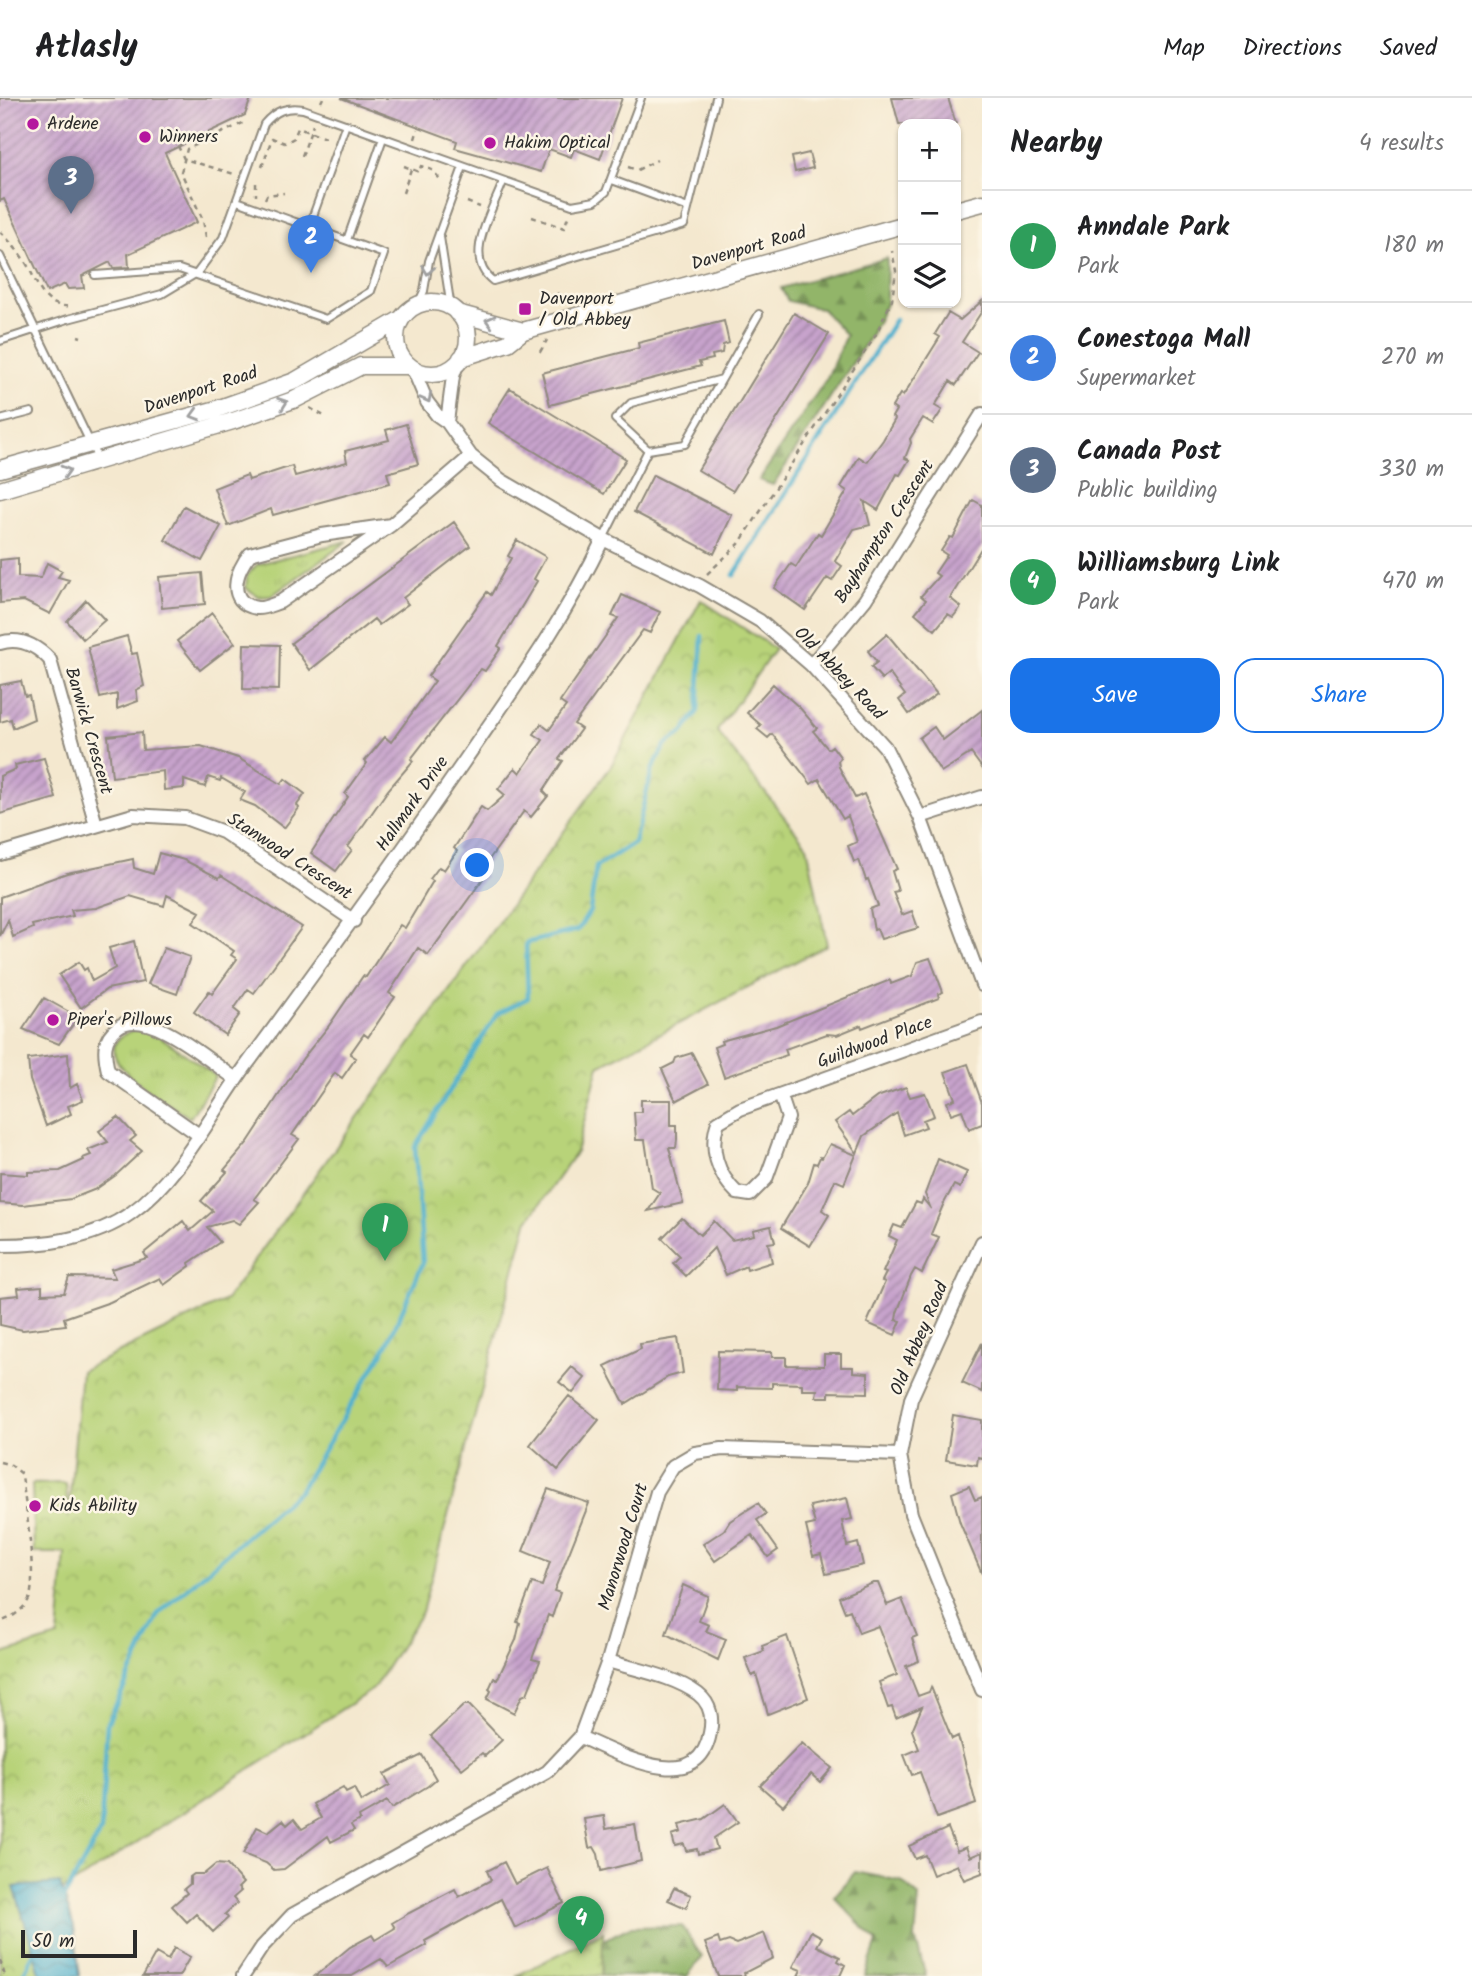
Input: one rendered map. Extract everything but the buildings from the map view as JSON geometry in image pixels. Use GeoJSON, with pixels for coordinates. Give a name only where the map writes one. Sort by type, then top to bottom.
{"type":"FeatureCollection","features":[{"type":"Feature","properties":{"kind":"street"},"geometry":{"type":"LineString","coordinates":[[961,209],[982,203]]}},
{"type":"Feature","properties":{"kind":"street","name":"Davenport Road"},"geometry":{"type":"LineString","coordinates":[[460,360],[508,343],[523,331],[898,226]]}},
{"type":"Feature","properties":{"kind":"street"},"geometry":{"type":"LineString","coordinates":[[460,360],[437,374],[411,367],[397,349],[396,338],[401,319],[416,306],[434,302],[523,331]]}},
{"type":"Feature","properties":{"kind":"street"},"geometry":{"type":"LineString","coordinates":[[447,422],[453,376],[467,340],[467,330],[454,310]]}},
{"type":"Feature","properties":{"kind":"street","name":"Davenport Road"},"geometry":{"type":"LineString","coordinates":[[0,469],[217,409],[295,381],[401,319]]}},
{"type":"Feature","properties":{"kind":"street","name":"Davenport Road"},"geometry":{"type":"LineString","coordinates":[[0,490],[233,421],[296,399],[362,366],[411,367]]}},
{"type":"Feature","properties":{"kind":"street","name":"Old Abbey Road"},"geometry":{"type":"LineString","coordinates":[[411,367],[427,402],[447,422],[471,456],[501,480],[603,539],[700,586],[760,621],[811,665],[885,747],[920,817],[982,985]]}},
{"type":"Feature","properties":{"kind":"street","name":"Bayhampton Crescent"},"geometry":{"type":"LineString","coordinates":[[811,665],[865,600],[982,414]]}},
{"type":"Feature","properties":{"kind":"street"},"geometry":{"type":"LineString","coordinates":[[391,525],[321,535],[250,554],[236,576],[236,591],[244,602],[259,609],[280,602],[391,525],[471,456]]}},
{"type":"Feature","properties":{"kind":"street","name":"Hallmark Drive"},"geometry":{"type":"LineString","coordinates":[[0,1245],[33,1245],[82,1236],[110,1227],[162,1185],[236,1079],[354,921],[555,630],[603,539]]}},
{"type":"Feature","properties":{"kind":"street","name":"Barwick Crescent"},"geometry":{"type":"LineString","coordinates":[[0,643],[19,640],[41,651],[50,660],[96,825]]}},
{"type":"Feature","properties":{"kind":"street"},"geometry":{"type":"LineString","coordinates":[[920,817],[982,797]]}},
{"type":"Feature","properties":{"kind":"street","name":"Stanwood Crescent"},"geometry":{"type":"LineString","coordinates":[[0,853],[133,815],[168,815],[202,822],[240,842],[354,921]]}},
{"type":"Feature","properties":{"kind":"street"},"geometry":{"type":"LineString","coordinates":[[199,1135],[108,1071],[105,1044],[111,1032],[123,1023],[137,1020],[159,1028],[236,1079]]}},
{"type":"Feature","properties":{"kind":"street","name":"Guildwood Place"},"geometry":{"type":"LineString","coordinates":[[780,1097],[788,1118],[765,1179],[750,1195],[737,1193],[728,1185],[715,1154],[712,1140],[718,1122],[740,1109],[780,1097],[982,1022]]}},
{"type":"Feature","properties":{"kind":"street","name":"Old Abbey Road"},"geometry":{"type":"LineString","coordinates":[[982,1242],[911,1399],[900,1455],[911,1514],[982,1690]]}},
{"type":"Feature","properties":{"kind":"street","name":"Manorwood Court"},"geometry":{"type":"LineString","coordinates":[[243,1976],[262,1947],[292,1915],[547,1772],[580,1737],[608,1661],[657,1492],[673,1466],[695,1453],[722,1449],[900,1455]]}},
{"type":"Feature","properties":{"kind":"street"},"geometry":{"type":"LineString","coordinates":[[580,1737],[663,1769],[682,1767],[701,1756],[708,1744],[712,1722],[709,1708],[701,1696],[684,1685],[608,1661]]}},
{"type":"Feature","properties":{"kind":"lane"},"geometry":{"type":"LineString","coordinates":[[293,98],[294,108]]}},
{"type":"Feature","properties":{"kind":"lane"},"geometry":{"type":"LineString","coordinates":[[0,341],[162,295],[197,273],[217,249],[264,124],[278,111],[294,108],[346,124],[503,182],[572,205],[584,205],[601,197],[612,180],[641,98]]}},
{"type":"Feature","properties":{"kind":"lane"},"geometry":{"type":"LineString","coordinates":[[503,182],[477,254],[482,272],[494,281],[684,225],[716,98]]}},
{"type":"Feature","properties":{"kind":"lane"},"geometry":{"type":"LineString","coordinates":[[309,227],[346,124]]}},
{"type":"Feature","properties":{"kind":"lane"},"geometry":{"type":"LineString","coordinates":[[346,240],[383,138]]}},
{"type":"Feature","properties":{"kind":"lane"},"geometry":{"type":"LineString","coordinates":[[416,306],[424,291],[429,261],[463,167]]}},
{"type":"Feature","properties":{"kind":"lane"},"geometry":{"type":"LineString","coordinates":[[612,180],[688,208]]}},
{"type":"Feature","properties":{"kind":"lane"},"geometry":{"type":"LineString","coordinates":[[95,275],[179,269],[326,319],[371,291],[384,254],[237,201]]}},
{"type":"Feature","properties":{"kind":"lane"},"geometry":{"type":"LineString","coordinates":[[440,235],[454,310]]}},
{"type":"Feature","properties":{"kind":"lane"},"geometry":{"type":"LineString","coordinates":[[0,256],[99,461]]}},
{"type":"Feature","properties":{"kind":"lane"},"geometry":{"type":"LineString","coordinates":[[648,450],[685,444],[759,314]]}},
{"type":"Feature","properties":{"kind":"lane"},"geometry":{"type":"LineString","coordinates":[[648,450],[615,419],[631,403],[722,379]]}},
{"type":"Feature","properties":{"kind":"lane"},"geometry":{"type":"LineString","coordinates":[[0,420],[30,412]]}},
{"type":"Feature","properties":{"kind":"lane"},"geometry":{"type":"LineString","coordinates":[[603,539],[648,450]]}},
{"type":"Feature","properties":{"kind":"path"},"geometry":{"type":"LineString","coordinates":[[206,237],[203,220],[181,172],[187,149],[245,122]]}},
{"type":"Feature","properties":{"kind":"path"},"geometry":{"type":"LineString","coordinates":[[302,156],[313,125]]}},
{"type":"Feature","properties":{"kind":"path"},"geometry":{"type":"LineString","coordinates":[[260,170],[272,138],[285,143],[294,138],[298,128],[325,138]]}},
{"type":"Feature","properties":{"kind":"path"},"geometry":{"type":"LineString","coordinates":[[178,146],[184,159],[234,174]]}},
{"type":"Feature","properties":{"kind":"path"},"geometry":{"type":"LineString","coordinates":[[628,167],[637,170],[657,160]]}},
{"type":"Feature","properties":{"kind":"path"},"geometry":{"type":"LineString","coordinates":[[404,166],[419,172],[421,166],[432,170],[440,179]]}},
{"type":"Feature","properties":{"kind":"path"},"geometry":{"type":"LineString","coordinates":[[403,193],[411,169]]}},
{"type":"Feature","properties":{"kind":"path"},"geometry":{"type":"LineString","coordinates":[[257,181],[254,192],[260,199],[267,195],[284,193]]}},
{"type":"Feature","properties":{"kind":"path"},"geometry":{"type":"LineString","coordinates":[[532,217],[564,228],[568,217]]}},
{"type":"Feature","properties":{"kind":"path"},"geometry":{"type":"LineString","coordinates":[[0,232],[47,299],[63,306],[83,303]]}},
{"type":"Feature","properties":{"kind":"path"},"geometry":{"type":"LineString","coordinates":[[700,586],[710,569],[740,544],[874,338],[892,300],[896,271],[892,251]]}},
{"type":"Feature","properties":{"kind":"path"},"geometry":{"type":"LineString","coordinates":[[0,1461],[11,1465],[22,1474],[32,1580],[29,1599],[14,1617],[0,1622]]}},
{"type":"Feature","properties":{"kind":"path"},"geometry":{"type":"LineString","coordinates":[[0,1960],[5,1976]]}},
{"type":"Feature","properties":{"kind":"green space"},"geometry":{"type":"Polygon","coordinates":[[[887,258],[886,304],[869,338],[773,485],[759,480],[827,378],[846,335],[822,309],[788,301],[781,288],[887,258]]]}},
{"type":"Feature","properties":{"kind":"green space"},"geometry":{"type":"Polygon","coordinates":[[[348,541],[271,596],[260,597],[246,588],[247,575],[258,564],[348,541]]]}},
{"type":"Feature","properties":{"kind":"green space"},"geometry":{"type":"Polygon","coordinates":[[[701,600],[775,649],[717,731],[807,846],[827,945],[599,1066],[576,1152],[527,1222],[422,1612],[373,1689],[62,1891],[71,1976],[0,1976],[0,1655],[58,1637],[65,1553],[34,1553],[32,1484],[66,1483],[68,1519],[81,1371],[226,1300],[611,766],[701,600]]]}},
{"type":"Feature","properties":{"kind":"green space"},"geometry":{"type":"Polygon","coordinates":[[[139,1028],[152,1031],[216,1076],[190,1118],[145,1088],[118,1062],[114,1049],[120,1038],[139,1028]]]}},
{"type":"Feature","properties":{"kind":"green space"},"geometry":{"type":"Polygon","coordinates":[[[855,1872],[901,1881],[919,1897],[915,1938],[926,1976],[865,1976],[877,1942],[834,1897],[855,1872]]]}},
{"type":"Feature","properties":{"kind":"green space"},"geometry":{"type":"Polygon","coordinates":[[[682,1926],[702,1957],[687,1976],[528,1976],[630,1927],[682,1926]]]}},
{"type":"Feature","properties":{"kind":"green space"},"geometry":{"type":"Polygon","coordinates":[[[603,1932],[602,1976],[516,1976],[603,1932]]]}},
{"type":"Feature","properties":{"kind":"water"},"geometry":{"type":"Polygon","coordinates":[[[60,1883],[74,1927],[80,1976],[41,1976],[14,1887],[60,1883]]]}},
{"type":"Feature","properties":{"kind":"waterway"},"geometry":{"type":"LineString","coordinates":[[734,575],[895,320]]}},
{"type":"Feature","properties":{"kind":"waterway"},"geometry":{"type":"LineString","coordinates":[[62,1901],[101,1831],[107,1724],[158,1614],[300,1490],[387,1345],[423,1263],[415,1147],[497,1014],[528,998],[526,943],[578,930],[590,911],[596,867],[634,843],[652,770],[665,745],[683,732],[698,711],[702,636]]}},
{"type":"Feature","properties":{"kind":"waterway"},"geometry":{"type":"LineString","coordinates":[[22,1976],[36,1949]]}},
{"type":"Feature","properties":{"kind":"place","name":"Ardene"},"geometry":{"type":"Point","coordinates":[33,124]}},
{"type":"Feature","properties":{"kind":"place","name":"Winners"},"geometry":{"type":"Point","coordinates":[145,137]}},
{"type":"Feature","properties":{"kind":"place","name":"Hakim Optical"},"geometry":{"type":"Point","coordinates":[490,143]}},
{"type":"Feature","properties":{"kind":"place","name":"Canada Post"},"geometry":{"type":"Point","coordinates":[71,214]}},
{"type":"Feature","properties":{"kind":"place","name":"Conestoga Mall"},"geometry":{"type":"Point","coordinates":[311,273]}},
{"type":"Feature","properties":{"kind":"place","name":"Davenport / Old Abbey"},"geometry":{"type":"Point","coordinates":[525,309]}},
{"type":"Feature","properties":{"kind":"place","name":"Piper's Pillows"},"geometry":{"type":"Point","coordinates":[53,1020]}},
{"type":"Feature","properties":{"kind":"place","name":"Anndale Park"},"geometry":{"type":"Point","coordinates":[385,1261]}},
{"type":"Feature","properties":{"kind":"place","name":"Kids Ability"},"geometry":{"type":"Point","coordinates":[35,1506]}},
{"type":"Feature","properties":{"kind":"place","name":"Williamsburg Link"},"geometry":{"type":"Point","coordinates":[581,1954]}}]}
